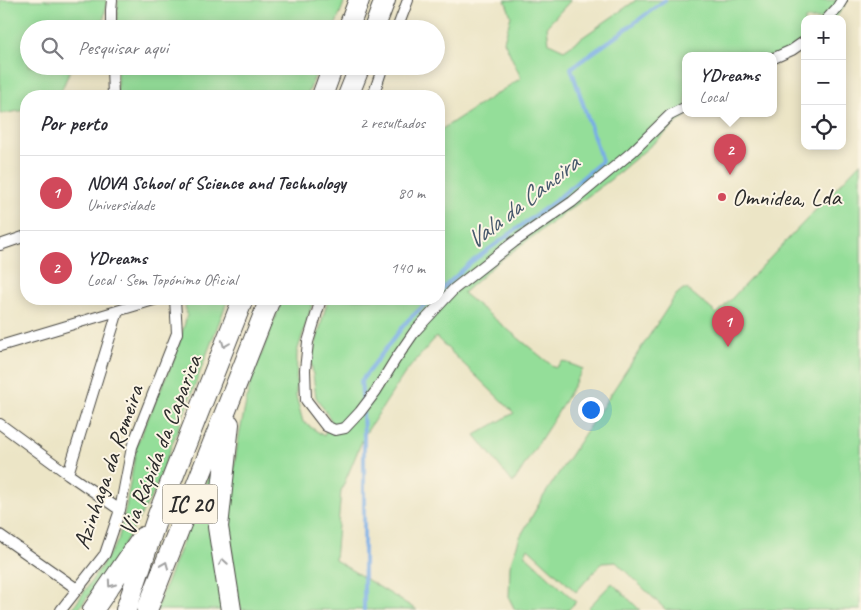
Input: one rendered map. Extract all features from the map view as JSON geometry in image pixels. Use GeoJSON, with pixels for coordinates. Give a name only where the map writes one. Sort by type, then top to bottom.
{"type":"FeatureCollection","features":[{"type":"Feature","properties":{"kind":"highway"},"geometry":{"type":"LineString","coordinates":[[351,20],[359,0]]}},
{"type":"Feature","properties":{"kind":"highway"},"geometry":{"type":"LineString","coordinates":[[377,20],[385,0]]}},
{"type":"Feature","properties":{"kind":"highway"},"geometry":{"type":"LineString","coordinates":[[324,90],[330,75]]}},
{"type":"Feature","properties":{"kind":"highway"},"geometry":{"type":"LineString","coordinates":[[350,90],[356,75]]}},
{"type":"Feature","properties":{"kind":"highway","name":"Via Rápida da Caparica"},"geometry":{"type":"LineString","coordinates":[[126,610],[158,515],[241,305]]}},
{"type":"Feature","properties":{"kind":"highway","name":"Via Rápida da Caparica"},"geometry":{"type":"LineString","coordinates":[[148,610],[268,305]]}},
{"type":"Feature","properties":{"kind":"highway"},"geometry":{"type":"LineString","coordinates":[[232,398],[218,527],[232,610]]}},
{"type":"Feature","properties":{"kind":"highway"},"geometry":{"type":"LineString","coordinates":[[93,610],[158,515]]}},
{"type":"Feature","properties":{"kind":"street"},"geometry":{"type":"LineString","coordinates":[[111,20],[112,0]]}},
{"type":"Feature","properties":{"kind":"street"},"geometry":{"type":"LineString","coordinates":[[400,20],[408,0]]}},
{"type":"Feature","properties":{"kind":"street"},"geometry":{"type":"LineString","coordinates":[[831,15],[842,0]]}},
{"type":"Feature","properties":{"kind":"street"},"geometry":{"type":"LineString","coordinates":[[777,57],[801,44]]}},
{"type":"Feature","properties":{"kind":"street"},"geometry":{"type":"LineString","coordinates":[[112,75],[113,90]]}},
{"type":"Feature","properties":{"kind":"street"},"geometry":{"type":"LineString","coordinates":[[375,90],[380,75]]}},
{"type":"Feature","properties":{"kind":"street"},"geometry":{"type":"LineString","coordinates":[[445,299],[454,289],[514,242],[572,202],[632,152],[670,115],[682,109]]}},
{"type":"Feature","properties":{"kind":"street"},"geometry":{"type":"LineString","coordinates":[[0,245],[20,238]]}},
{"type":"Feature","properties":{"kind":"street"},"geometry":{"type":"LineString","coordinates":[[0,346],[136,305]]}},
{"type":"Feature","properties":{"kind":"street","name":"Azinhaga da Romeira"},"geometry":{"type":"LineString","coordinates":[[61,610],[104,554],[120,510],[132,447],[177,333],[175,305]]}},
{"type":"Feature","properties":{"kind":"street"},"geometry":{"type":"LineString","coordinates":[[319,305],[308,342],[305,370],[306,400],[326,426],[335,430],[345,428],[360,412],[415,331],[439,305]]}},
{"type":"Feature","properties":{"kind":"street"},"geometry":{"type":"LineString","coordinates":[[68,474],[118,310]]}},
{"type":"Feature","properties":{"kind":"street"},"geometry":{"type":"LineString","coordinates":[[0,424],[120,510]]}},
{"type":"Feature","properties":{"kind":"street"},"geometry":{"type":"LineString","coordinates":[[0,535],[78,588]]}},
{"type":"Feature","properties":{"kind":"green space"},"geometry":{"type":"Polygon","coordinates":[[[0,0],[107,0],[104,20],[20,20],[20,75],[68,75],[62,90],[20,90],[20,111],[0,114],[0,0]]]}},
{"type":"Feature","properties":{"kind":"green space"},"geometry":{"type":"Polygon","coordinates":[[[118,0],[345,0],[337,20],[117,20],[118,0]]]}},
{"type":"Feature","properties":{"kind":"green space"},"geometry":{"type":"Polygon","coordinates":[[[505,0],[571,0],[547,26],[549,43],[564,50],[635,0],[848,0],[838,15],[801,15],[801,50],[777,61],[777,52],[682,52],[682,117],[684,117],[610,180],[498,262],[463,293],[555,368],[563,361],[583,369],[513,483],[475,435],[514,413],[436,337],[405,373],[364,436],[341,491],[335,560],[417,610],[241,610],[233,570],[229,504],[238,441],[249,388],[280,305],[312,305],[297,352],[296,396],[303,422],[324,436],[331,420],[316,397],[311,360],[326,305],[445,305],[445,127],[521,78],[504,41],[511,16],[505,0]]]}},
{"type":"Feature","properties":{"kind":"green space"},"geometry":{"type":"Polygon","coordinates":[[[117,75],[315,75],[309,90],[117,90],[117,75]]]}},
{"type":"Feature","properties":{"kind":"green space"},"geometry":{"type":"Polygon","coordinates":[[[861,162],[861,610],[666,610],[616,562],[602,563],[576,592],[528,548],[525,555],[576,602],[568,610],[515,610],[509,598],[510,565],[520,537],[543,497],[676,295],[683,289],[687,289],[717,314],[861,162]]]}},
{"type":"Feature","properties":{"kind":"green space"},"geometry":{"type":"Polygon","coordinates":[[[185,305],[226,305],[153,494],[116,558],[78,610],[71,610],[118,541],[137,444],[175,357],[187,316],[185,305]]]}},
{"type":"Feature","properties":{"kind":"green space"},"geometry":{"type":"Polygon","coordinates":[[[215,459],[224,610],[156,610],[215,459]]]}},
{"type":"Feature","properties":{"kind":"green space"},"geometry":{"type":"Polygon","coordinates":[[[612,583],[640,610],[590,610],[588,608],[612,583]]]}},
{"type":"Feature","properties":{"kind":"waterway","name":"Vala da Caneira"},"geometry":{"type":"LineString","coordinates":[[445,286],[470,263],[555,201],[602,161],[571,68],[665,0]]}},
{"type":"Feature","properties":{"kind":"waterway","name":"Vala da Caneira"},"geometry":{"type":"LineString","coordinates":[[363,405],[361,381],[408,320],[424,305]]}},
{"type":"Feature","properties":{"kind":"waterway","name":"Vala da Caneira"},"geometry":{"type":"LineString","coordinates":[[363,412],[364,610]]}},
{"type":"Feature","properties":{"kind":"place","name":"YDreams"},"geometry":{"type":"Point","coordinates":[730,175]}},
{"type":"Feature","properties":{"kind":"place","name":"Omnidea, Lda"},"geometry":{"type":"Point","coordinates":[722,197]}},
{"type":"Feature","properties":{"kind":"place","name":"NOVA School of Science and Technology"},"geometry":{"type":"Point","coordinates":[728,347]}}]}
